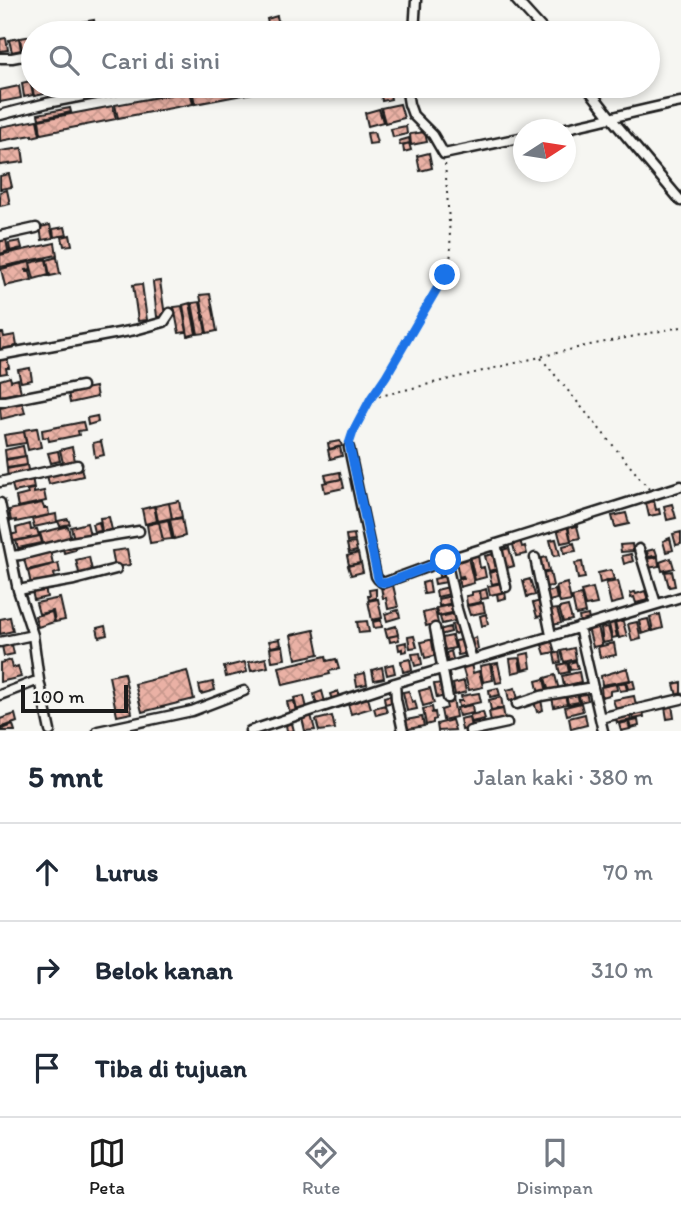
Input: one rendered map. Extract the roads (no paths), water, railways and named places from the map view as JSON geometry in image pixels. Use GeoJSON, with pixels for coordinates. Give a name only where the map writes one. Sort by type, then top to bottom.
{"type":"FeatureCollection","features":[{"type":"Feature","properties":{"kind":"street"},"geometry":{"type":"LineString","coordinates":[[415,21],[416,0]]}},
{"type":"Feature","properties":{"kind":"street"},"geometry":{"type":"LineString","coordinates":[[516,0],[535,21]]}},
{"type":"Feature","properties":{"kind":"street"},"geometry":{"type":"LineString","coordinates":[[0,58],[21,56]]}},
{"type":"Feature","properties":{"kind":"street"},"geometry":{"type":"LineString","coordinates":[[0,115],[73,98]]}},
{"type":"Feature","properties":{"kind":"street"},"geometry":{"type":"LineString","coordinates":[[408,98],[413,114],[433,135],[444,154],[513,139]]}},
{"type":"Feature","properties":{"kind":"street"},"geometry":{"type":"LineString","coordinates":[[595,98],[681,201]]}},
{"type":"Feature","properties":{"kind":"street"},"geometry":{"type":"LineString","coordinates":[[576,126],[681,102]]}},
{"type":"Feature","properties":{"kind":"street"},"geometry":{"type":"LineString","coordinates":[[0,236],[36,228]]}},
{"type":"Feature","properties":{"kind":"street"},"geometry":{"type":"LineString","coordinates":[[0,355],[135,330],[164,322],[170,313]]}},
{"type":"Feature","properties":{"kind":"street"},"geometry":{"type":"LineString","coordinates":[[0,401],[82,386]]}},
{"type":"Feature","properties":{"kind":"street"},"geometry":{"type":"LineString","coordinates":[[349,448],[378,579],[386,583],[446,560],[681,486]]}},
{"type":"Feature","properties":{"kind":"street"},"geometry":{"type":"LineString","coordinates":[[0,482],[77,465]]}},
{"type":"Feature","properties":{"kind":"street"},"geometry":{"type":"LineString","coordinates":[[0,503],[18,590],[33,635],[50,731]]}},
{"type":"Feature","properties":{"kind":"street"},"geometry":{"type":"LineString","coordinates":[[11,556],[71,541],[139,531]]}},
{"type":"Feature","properties":{"kind":"street"},"geometry":{"type":"LineString","coordinates":[[496,544],[506,587]]}},
{"type":"Feature","properties":{"kind":"street"},"geometry":{"type":"LineString","coordinates":[[639,549],[656,604]]}},
{"type":"Feature","properties":{"kind":"street"},"geometry":{"type":"LineString","coordinates":[[535,558],[551,635]]}},
{"type":"Feature","properties":{"kind":"street"},"geometry":{"type":"LineString","coordinates":[[446,560],[472,660]]}},
{"type":"Feature","properties":{"kind":"street"},"geometry":{"type":"LineString","coordinates":[[18,590],[116,569]]}},
{"type":"Feature","properties":{"kind":"street"},"geometry":{"type":"LineString","coordinates":[[250,731],[395,682],[681,597]]}},
{"type":"Feature","properties":{"kind":"street"},"geometry":{"type":"LineString","coordinates":[[579,627],[603,731]]}},
{"type":"Feature","properties":{"kind":"street"},"geometry":{"type":"LineString","coordinates":[[435,628],[447,698]]}},
{"type":"Feature","properties":{"kind":"street"},"geometry":{"type":"LineString","coordinates":[[0,642],[33,635]]}},
{"type":"Feature","properties":{"kind":"street"},"geometry":{"type":"LineString","coordinates":[[0,695],[39,680]]}},
{"type":"Feature","properties":{"kind":"street"},"geometry":{"type":"LineString","coordinates":[[395,682],[403,731]]}},
{"type":"Feature","properties":{"kind":"street"},"geometry":{"type":"LineString","coordinates":[[517,704],[541,696],[593,687]]}},
{"type":"Feature","properties":{"kind":"street"},"geometry":{"type":"LineString","coordinates":[[98,731],[192,711],[244,691]]}},
{"type":"Feature","properties":{"kind":"street"},"geometry":{"type":"LineString","coordinates":[[600,718],[681,699]]}},
{"type":"Feature","properties":{"kind":"street"},"geometry":{"type":"LineString","coordinates":[[470,731],[507,723]]}}]}
